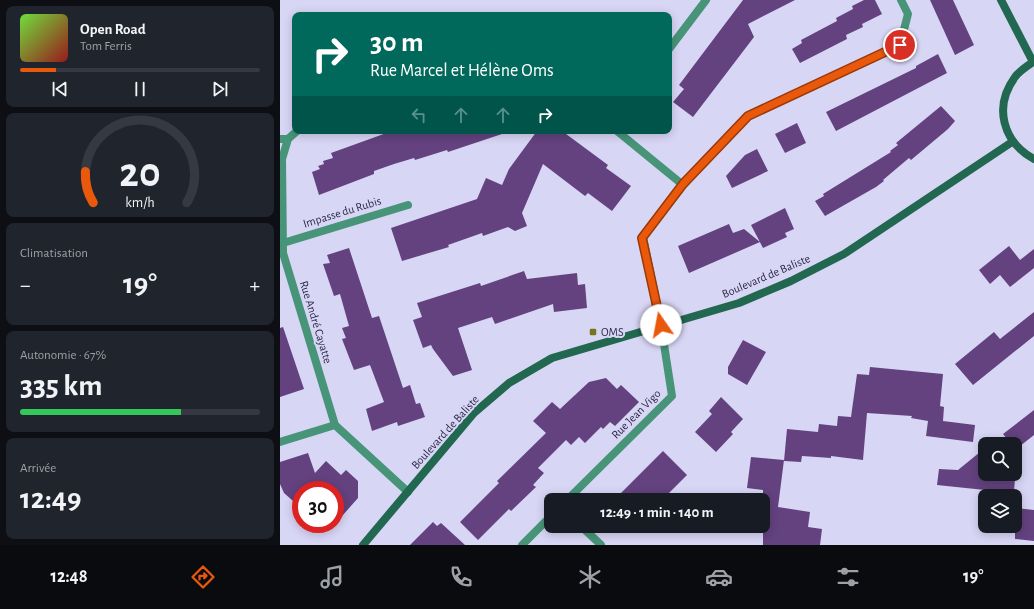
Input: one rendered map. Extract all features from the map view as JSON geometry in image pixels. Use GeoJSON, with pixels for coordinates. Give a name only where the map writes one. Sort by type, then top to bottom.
{"type":"FeatureCollection","features":[{"type":"Feature","properties":{"kind":"street"},"geometry":{"type":"LineString","coordinates":[[672,45],[706,0]]}},
{"type":"Feature","properties":{"kind":"street"},"geometry":{"type":"LineString","coordinates":[[661,325],[642,238],[683,184],[748,116],[900,45],[908,14],[901,0]]}},
{"type":"Feature","properties":{"kind":"street"},"geometry":{"type":"LineString","coordinates":[[1001,0],[1034,62],[1015,76],[1004,98],[1003,120],[1012,142],[1022,153],[1034,159]]}},
{"type":"Feature","properties":{"kind":"street"},"geometry":{"type":"LineString","coordinates":[[621,134],[683,184]]}},
{"type":"Feature","properties":{"kind":"street","name":"Rue André Cayatte"},"geometry":{"type":"LineString","coordinates":[[284,139],[282,159],[283,253],[335,425]]}},
{"type":"Feature","properties":{"kind":"street","name":"Boulevard de Baliste"},"geometry":{"type":"LineString","coordinates":[[363,545],[474,413],[509,383],[552,358],[739,303],[791,281],[844,254],[1012,142]]}},
{"type":"Feature","properties":{"kind":"street","name":"Impasse du Rubis"},"geometry":{"type":"LineString","coordinates":[[283,243],[408,205]]}},
{"type":"Feature","properties":{"kind":"street","name":"Rue Jean Vigo"},"geometry":{"type":"LineString","coordinates":[[574,493],[672,396],[661,325]]}},
{"type":"Feature","properties":{"kind":"street"},"geometry":{"type":"LineString","coordinates":[[280,442],[335,425],[408,492]]}},
{"type":"Feature","properties":{"kind":"street"},"geometry":{"type":"LineString","coordinates":[[522,545],[544,523]]}},
{"type":"Feature","properties":{"kind":"street"},"geometry":{"type":"LineString","coordinates":[[588,533],[601,545]]}},
{"type":"Feature","properties":{"kind":"building"},"geometry":{"type":"Polygon","coordinates":[[[743,0],[795,0],[748,24],[754,37],[693,117],[673,102],[684,89],[679,85],[743,0]]]}},
{"type":"Feature","properties":{"kind":"building"},"geometry":{"type":"Polygon","coordinates":[[[864,0],[875,0],[882,14],[862,24],[863,27],[846,35],[847,39],[800,63],[792,49],[802,43],[801,40],[837,21],[836,18],[853,9],[852,6],[864,0]]]}},
{"type":"Feature","properties":{"kind":"building"},"geometry":{"type":"Polygon","coordinates":[[[930,0],[953,0],[974,45],[955,55],[930,0]]]}},
{"type":"Feature","properties":{"kind":"building"},"geometry":{"type":"Polygon","coordinates":[[[938,54],[947,73],[836,131],[826,112],[916,68],[916,66],[938,54]]]}},
{"type":"Feature","properties":{"kind":"building"},"geometry":{"type":"Polygon","coordinates":[[[941,106],[955,121],[948,129],[911,160],[909,158],[876,187],[825,216],[815,201],[824,196],[823,194],[891,152],[890,151],[898,145],[896,143],[941,106]]]}},
{"type":"Feature","properties":{"kind":"building"},"geometry":{"type":"Polygon","coordinates":[[[797,123],[806,143],[785,153],[775,134],[797,123]]]}},
{"type":"Feature","properties":{"kind":"building"},"geometry":{"type":"Polygon","coordinates":[[[384,134],[502,134],[448,152],[447,150],[415,160],[414,158],[394,164],[374,171],[374,174],[319,195],[312,172],[320,169],[318,166],[324,164],[323,161],[333,158],[331,153],[384,134]]]}},
{"type":"Feature","properties":{"kind":"building"},"geometry":{"type":"Polygon","coordinates":[[[535,134],[566,134],[608,165],[606,168],[631,186],[612,211],[588,193],[585,196],[543,164],[522,213],[527,226],[515,231],[508,227],[483,236],[482,233],[448,245],[449,247],[402,261],[391,228],[477,199],[486,178],[502,185],[509,169],[535,134]]]}},
{"type":"Feature","properties":{"kind":"building"},"geometry":{"type":"Polygon","coordinates":[[[757,149],[768,171],[732,188],[726,176],[745,155],[757,149]]]}},
{"type":"Feature","properties":{"kind":"building"},"geometry":{"type":"Polygon","coordinates":[[[785,208],[794,229],[785,233],[787,237],[763,248],[751,225],[785,208]]]}},
{"type":"Feature","properties":{"kind":"building"},"geometry":{"type":"Polygon","coordinates":[[[729,224],[733,233],[744,229],[760,242],[689,273],[678,246],[729,224]]]}},
{"type":"Feature","properties":{"kind":"building"},"geometry":{"type":"Polygon","coordinates":[[[1009,246],[1020,260],[1034,249],[1034,268],[1010,287],[1000,275],[990,284],[979,270],[1009,246]]]}},
{"type":"Feature","properties":{"kind":"building"},"geometry":{"type":"Polygon","coordinates":[[[349,248],[372,318],[379,316],[403,388],[410,385],[416,404],[420,403],[425,417],[398,426],[397,422],[372,431],[366,409],[384,402],[370,365],[354,370],[342,339],[346,338],[342,328],[349,326],[340,294],[334,296],[323,264],[330,263],[327,255],[349,248]]]}},
{"type":"Feature","properties":{"kind":"building"},"geometry":{"type":"Polygon","coordinates":[[[524,271],[527,279],[577,273],[578,285],[585,284],[587,308],[554,312],[553,304],[495,324],[492,317],[458,328],[472,370],[453,376],[431,345],[423,348],[413,320],[422,317],[417,303],[480,283],[481,286],[524,271]]]}},
{"type":"Feature","properties":{"kind":"building"},"geometry":{"type":"Polygon","coordinates":[[[1034,312],[1034,336],[973,385],[955,364],[994,332],[1000,339],[1034,312]]]}},
{"type":"Feature","properties":{"kind":"building"},"geometry":{"type":"Polygon","coordinates":[[[283,327],[304,389],[280,397],[280,328],[283,327]]]}},
{"type":"Feature","properties":{"kind":"building"},"geometry":{"type":"Polygon","coordinates":[[[743,340],[766,352],[747,385],[728,374],[728,367],[743,340]]]}},
{"type":"Feature","properties":{"kind":"building"},"geometry":{"type":"Polygon","coordinates":[[[870,367],[943,374],[940,406],[944,407],[943,421],[975,425],[973,442],[926,436],[928,421],[911,418],[912,416],[867,413],[863,460],[831,456],[831,458],[802,456],[801,462],[784,461],[787,429],[818,432],[819,424],[837,426],[838,416],[851,417],[857,374],[869,375],[870,367]]]}},
{"type":"Feature","properties":{"kind":"building"},"geometry":{"type":"Polygon","coordinates":[[[606,378],[617,389],[621,385],[639,402],[615,426],[610,422],[603,429],[601,427],[585,443],[579,437],[571,445],[566,440],[538,468],[544,473],[533,485],[536,487],[511,511],[509,509],[478,540],[460,522],[499,483],[497,481],[546,433],[533,421],[552,402],[560,409],[589,382],[606,378]]]}},
{"type":"Feature","properties":{"kind":"building"},"geometry":{"type":"Polygon","coordinates":[[[721,397],[743,419],[731,432],[733,434],[716,452],[695,432],[712,414],[709,411],[721,397]]]}},
{"type":"Feature","properties":{"kind":"building"},"geometry":{"type":"Polygon","coordinates":[[[1034,410],[1034,435],[1022,444],[1022,437],[1005,437],[1003,434],[1034,410]]]}},
{"type":"Feature","properties":{"kind":"building"},"geometry":{"type":"Polygon","coordinates":[[[663,451],[687,475],[669,493],[621,493],[663,451]]]}},
{"type":"Feature","properties":{"kind":"building"},"geometry":{"type":"Polygon","coordinates":[[[308,453],[315,473],[326,461],[341,475],[346,470],[358,481],[358,498],[344,514],[344,481],[292,481],[292,500],[284,493],[280,484],[280,462],[308,453]]]}},
{"type":"Feature","properties":{"kind":"building"},"geometry":{"type":"Polygon","coordinates":[[[978,454],[978,481],[1015,481],[1014,489],[978,489],[937,485],[939,469],[958,470],[978,454]]]}},
{"type":"Feature","properties":{"kind":"building"},"geometry":{"type":"Polygon","coordinates":[[[751,457],[784,460],[778,507],[810,512],[808,527],[822,529],[820,545],[763,545],[763,533],[770,533],[770,493],[763,493],[763,490],[747,488],[751,457]]]}},
{"type":"Feature","properties":{"kind":"building"},"geometry":{"type":"Polygon","coordinates":[[[1022,509],[1034,510],[1034,541],[1015,539],[1015,533],[1022,533],[1022,509]]]}},
{"type":"Feature","properties":{"kind":"building"},"geometry":{"type":"Polygon","coordinates":[[[433,522],[437,526],[441,523],[465,545],[410,545],[433,522]]]}},
{"type":"Feature","properties":{"kind":"place","name":"OMS"},"geometry":{"type":"Point","coordinates":[593,332]}},
{"type":"Feature","properties":{"kind":"route"},"geometry":{"type":"LineString","coordinates":[[661,325],[642,238],[683,184],[748,116],[799,94],[900,45]]}}]}
